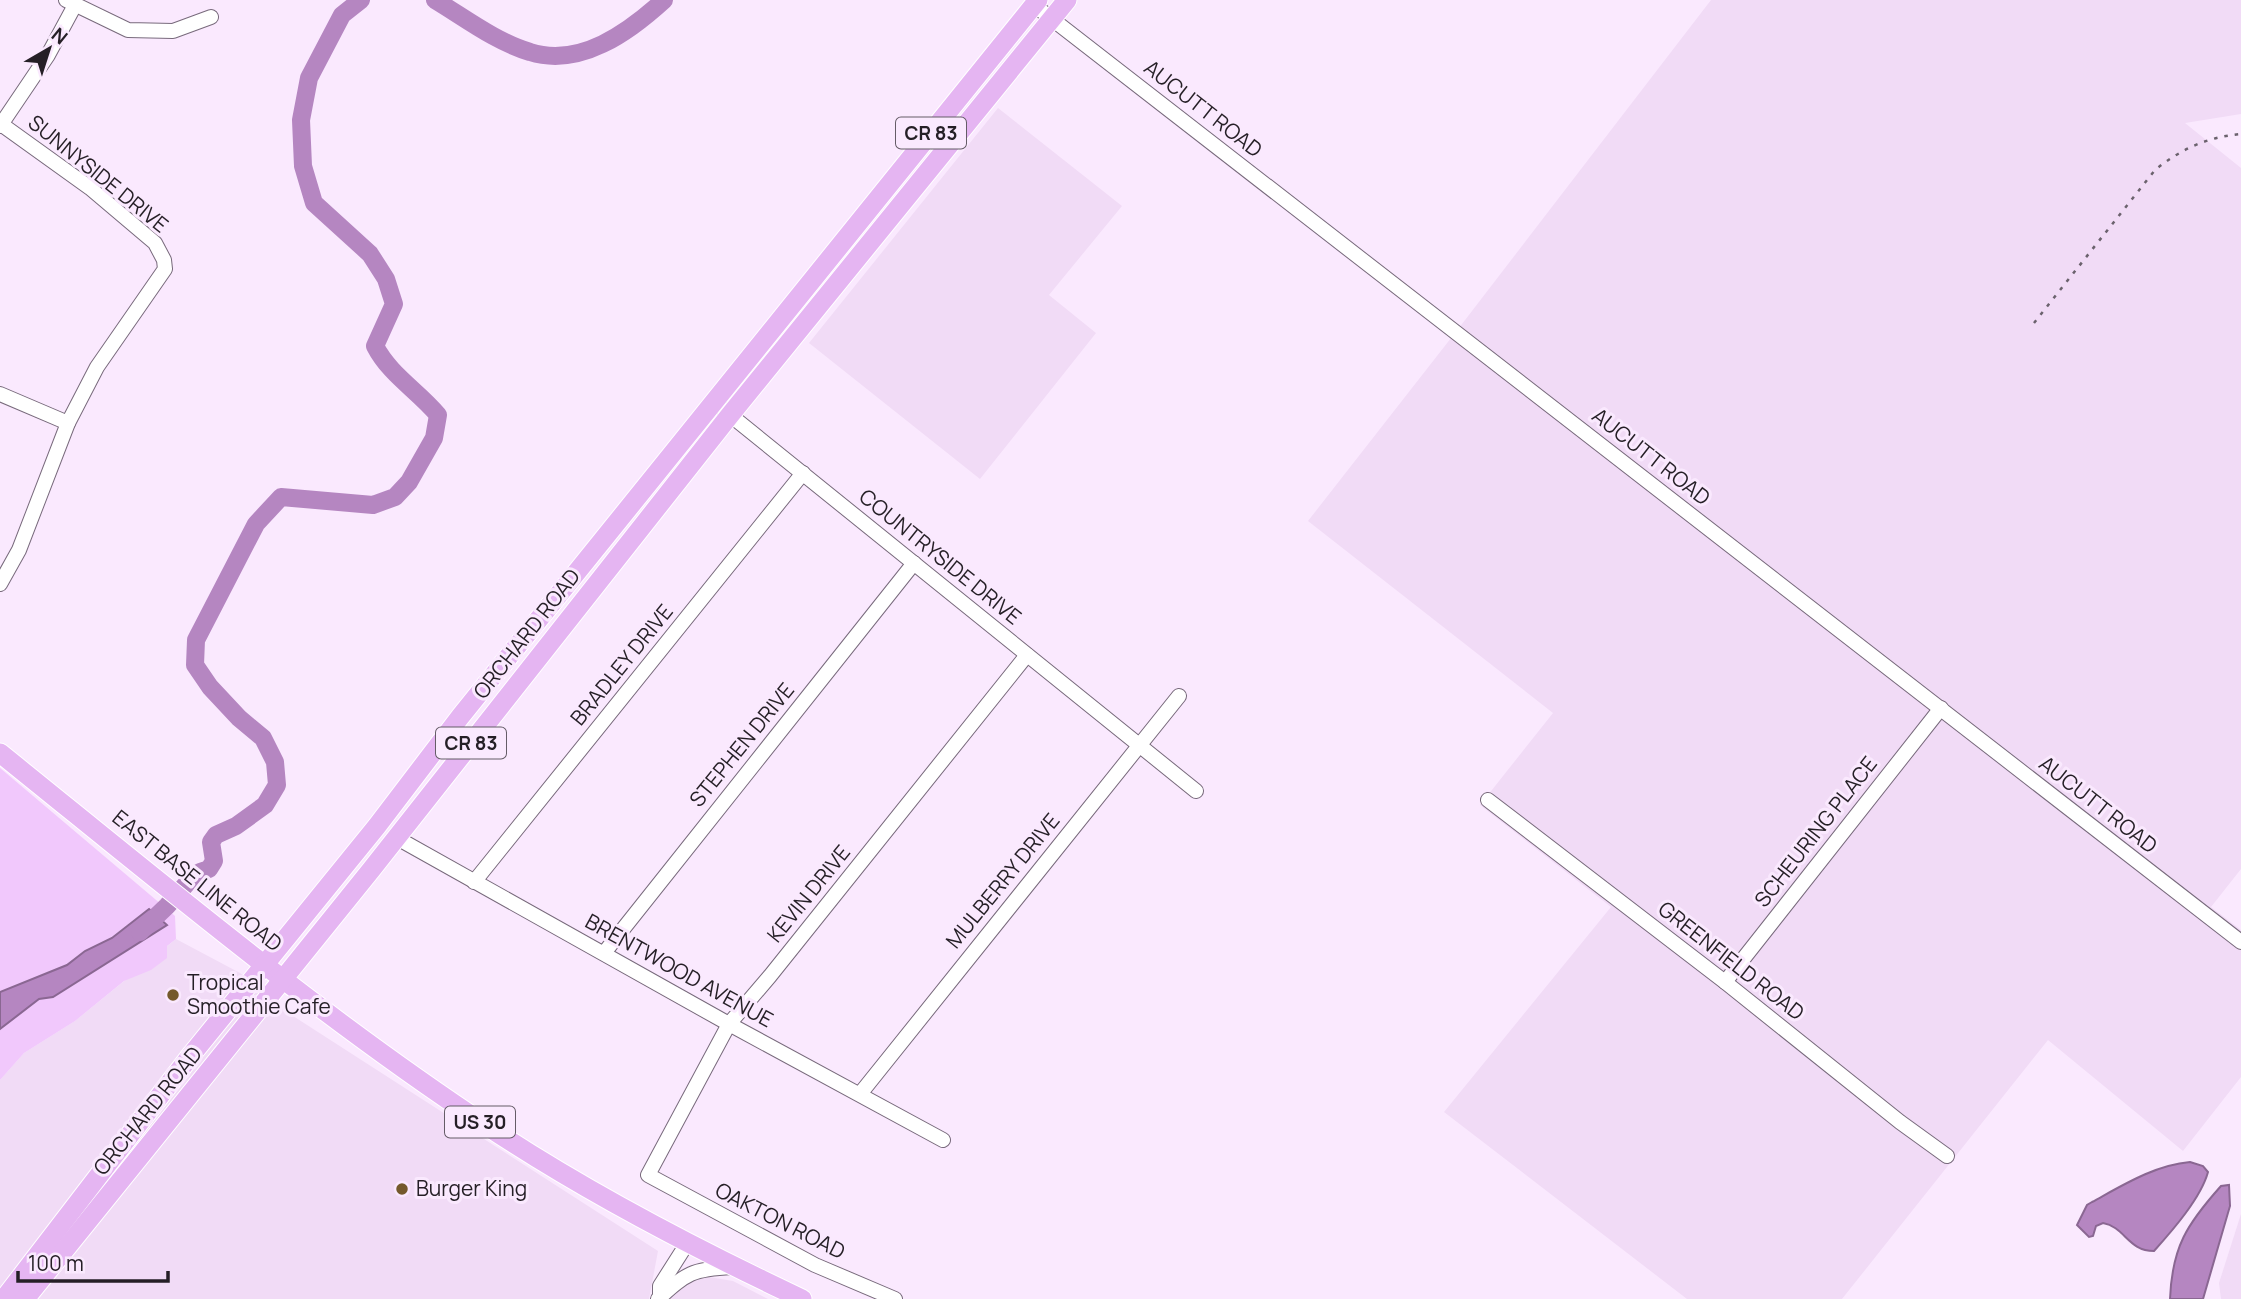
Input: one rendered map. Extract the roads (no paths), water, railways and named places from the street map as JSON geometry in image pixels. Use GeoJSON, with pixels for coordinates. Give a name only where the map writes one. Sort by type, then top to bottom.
{"type":"FeatureCollection","features":[{"type":"Feature","properties":{"kind":"main road","name":"ORCHARD ROAD"},"geometry":{"type":"LineString","coordinates":[[4,1299],[264,964],[722,409],[1066,0]]}},
{"type":"Feature","properties":{"kind":"main road","name":"ORCHARD ROAD"},"geometry":{"type":"LineString","coordinates":[[25,1299],[397,838],[722,409],[1036,2]]}},
{"type":"Feature","properties":{"kind":"main road","name":"EAST BASE LINE ROAD"},"geometry":{"type":"LineString","coordinates":[[0,753],[283,979],[404,1070],[489,1128],[559,1171],[688,1242]]}},
{"type":"Feature","properties":{"kind":"main road","name":"US 30"},"geometry":{"type":"LineString","coordinates":[[688,1242],[802,1299]]}},
{"type":"Feature","properties":{"kind":"street","name":"AUCUTT ROAD"},"geometry":{"type":"LineString","coordinates":[[1036,2],[1052,19],[2241,943]]}},
{"type":"Feature","properties":{"kind":"street"},"geometry":{"type":"LineString","coordinates":[[1,125],[48,55],[71,3],[128,30],[173,31],[211,17]]}},
{"type":"Feature","properties":{"kind":"street","name":"SUNNYSIDE DRIVE"},"geometry":{"type":"LineString","coordinates":[[1,125],[90,188],[155,243],[164,260],[165,269],[160,278],[97,367],[68,423]]}},
{"type":"Feature","properties":{"kind":"street"},"geometry":{"type":"LineString","coordinates":[[0,394],[68,423],[19,550],[0,584]]}},
{"type":"Feature","properties":{"kind":"street","name":"COUNTRYSIDE DRIVE"},"geometry":{"type":"LineString","coordinates":[[722,409],[1196,792]]}},
{"type":"Feature","properties":{"kind":"street","name":"BRADLEY DRIVE"},"geometry":{"type":"LineString","coordinates":[[474,882],[803,473]]}},
{"type":"Feature","properties":{"kind":"street","name":"STEPHEN DRIVE"},"geometry":{"type":"LineString","coordinates":[[604,953],[914,564]]}},
{"type":"Feature","properties":{"kind":"street","name":"KEVIN DRIVE"},"geometry":{"type":"LineString","coordinates":[[648,1175],[729,1024],[1027,655]]}},
{"type":"Feature","properties":{"kind":"street","name":"MULBERRY DRIVE"},"geometry":{"type":"LineString","coordinates":[[860,1094],[1179,696]]}},
{"type":"Feature","properties":{"kind":"street","name":"SCHEURING PLACE"},"geometry":{"type":"LineString","coordinates":[[1725,982],[1941,708]]}},
{"type":"Feature","properties":{"kind":"street","name":"GREENFIELD ROAD"},"geometry":{"type":"LineString","coordinates":[[1488,800],[1947,1156]]}},
{"type":"Feature","properties":{"kind":"street","name":"BRENTWOOD AVENUE"},"geometry":{"type":"LineString","coordinates":[[397,838],[943,1140]]}},
{"type":"Feature","properties":{"kind":"street","name":"OAKTON ROAD"},"geometry":{"type":"LineString","coordinates":[[648,1175],[816,1265],[895,1299]]}},
{"type":"Feature","properties":{"kind":"street"},"geometry":{"type":"LineString","coordinates":[[659,1298],[660,1286],[688,1242]]}},
{"type":"Feature","properties":{"kind":"street"},"geometry":{"type":"LineString","coordinates":[[659,1298],[694,1271],[734,1267]]}},
{"type":"Feature","properties":{"kind":"waterway"},"geometry":{"type":"LineString","coordinates":[[140,932],[188,882],[200,872],[209,869],[214,861],[211,842],[216,835],[236,826],[265,805],[277,785],[275,762],[263,738],[239,718],[210,687],[195,665],[196,640],[256,524],[281,497],[373,505],[395,497],[409,482],[434,438],[438,415],[388,366],[375,346],[394,304],[386,279],[370,254],[314,203],[303,166],[301,120],[309,78],[342,15],[361,0]]}},
{"type":"Feature","properties":{"kind":"waterway"},"geometry":{"type":"LineString","coordinates":[[435,0],[517,48],[549,56],[567,55],[603,44],[635,24],[664,0]]}},
{"type":"Feature","properties":{"kind":"railway"},"geometry":{"type":"LineString","coordinates":[[2034,323],[2155,170],[2195,145],[2241,134]]}},
{"type":"Feature","properties":{"kind":"place","name":"Tropical Smoothie Cafe"},"geometry":{"type":"Point","coordinates":[173,995]}},
{"type":"Feature","properties":{"kind":"place","name":"Burger King"},"geometry":{"type":"Point","coordinates":[402,1189]}}]}
